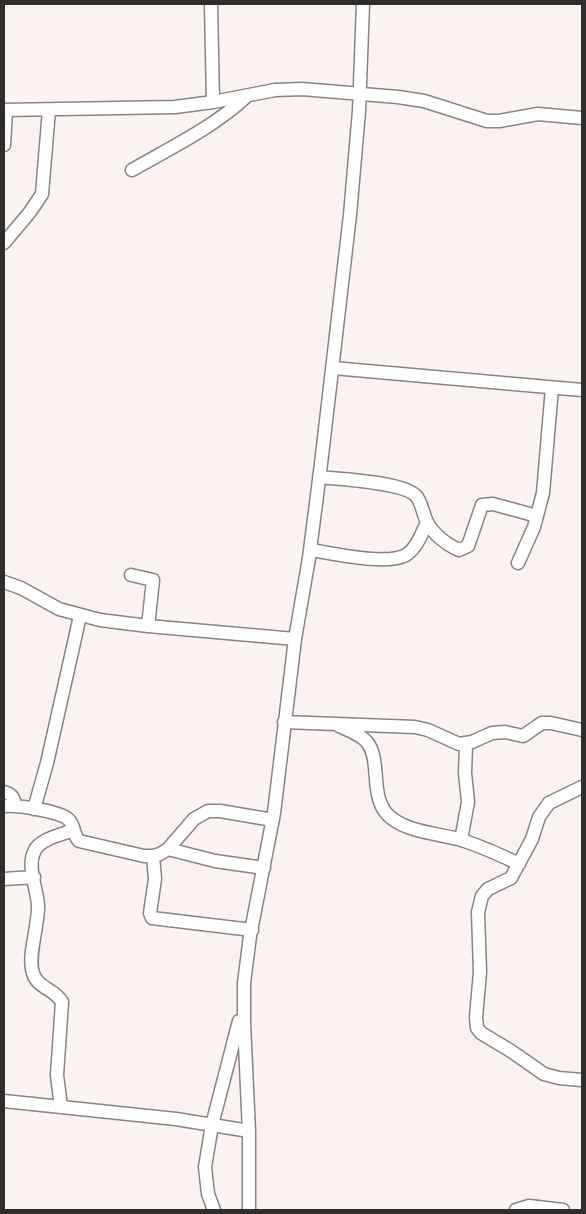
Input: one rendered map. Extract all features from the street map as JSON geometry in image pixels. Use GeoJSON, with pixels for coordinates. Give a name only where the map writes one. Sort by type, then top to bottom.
{"type":"FeatureCollection","features":[{"type":"Feature","properties":{"kind":"street"},"geometry":{"type":"LineString","coordinates":[[211,4],[213,102]]}},
{"type":"Feature","properties":{"kind":"street"},"geometry":{"type":"LineString","coordinates":[[249,1210],[249,1131],[244,983],[272,820],[295,639],[310,550],[319,477],[350,215],[360,92],[364,5]]}},
{"type":"Feature","properties":{"kind":"street"},"geometry":{"type":"LineString","coordinates":[[4,145],[5,110],[175,107],[275,90],[360,92],[398,96],[424,101],[487,121],[499,121],[538,114],[582,118]]}},
{"type":"Feature","properties":{"kind":"street"},"geometry":{"type":"LineString","coordinates":[[132,170],[194,135],[237,106],[249,94]]}},
{"type":"Feature","properties":{"kind":"street"},"geometry":{"type":"LineString","coordinates":[[4,243],[30,212],[42,194],[49,110]]}},
{"type":"Feature","properties":{"kind":"street"},"geometry":{"type":"LineString","coordinates":[[332,368],[582,390]]}},
{"type":"Feature","properties":{"kind":"street"},"geometry":{"type":"LineString","coordinates":[[518,563],[537,516],[543,493],[552,388]]}},
{"type":"Feature","properties":{"kind":"street"},"geometry":{"type":"LineString","coordinates":[[319,477],[371,482],[409,490],[417,496],[427,522],[440,538],[459,550],[468,546],[482,505],[492,504],[537,516]]}},
{"type":"Feature","properties":{"kind":"street"},"geometry":{"type":"LineString","coordinates":[[310,550],[380,560],[395,559],[408,554],[416,545],[427,522]]}},
{"type":"Feature","properties":{"kind":"street"},"geometry":{"type":"LineString","coordinates":[[131,574],[153,580],[148,626]]}},
{"type":"Feature","properties":{"kind":"street"},"geometry":{"type":"LineString","coordinates":[[4,582],[21,588],[59,609],[100,620],[295,639]]}},
{"type":"Feature","properties":{"kind":"street"},"geometry":{"type":"LineString","coordinates":[[34,809],[47,763],[80,616]]}},
{"type":"Feature","properties":{"kind":"street"},"geometry":{"type":"LineString","coordinates":[[284,722],[415,727],[428,730],[453,743],[466,745],[492,733],[505,732],[523,736],[542,723],[551,723],[582,730]]}},
{"type":"Feature","properties":{"kind":"street"},"geometry":{"type":"LineString","coordinates":[[332,723],[367,741],[371,750],[380,802],[386,813],[395,821],[412,828],[461,840],[520,864]]}},
{"type":"Feature","properties":{"kind":"street"},"geometry":{"type":"LineString","coordinates":[[461,840],[468,802],[465,773],[466,745]]}},
{"type":"Feature","properties":{"kind":"street"},"geometry":{"type":"LineString","coordinates":[[582,786],[548,803],[543,809],[520,864],[511,878],[488,889],[482,896],[479,904],[480,972],[476,1017],[477,1028],[481,1033],[544,1074],[559,1078],[582,1080]]}},
{"type":"Feature","properties":{"kind":"street"},"geometry":{"type":"LineString","coordinates":[[4,792],[11,794],[14,799],[9,806],[62,815],[72,824],[74,837],[79,841],[144,856],[160,854],[168,848],[194,818],[208,811],[220,811],[272,820]]}},
{"type":"Feature","properties":{"kind":"street"},"geometry":{"type":"LineString","coordinates":[[61,1107],[57,1075],[62,1002],[55,994],[41,985],[32,972],[38,906],[32,859],[34,851],[39,845],[73,830]]}},
{"type":"Feature","properties":{"kind":"street"},"geometry":{"type":"LineString","coordinates":[[168,848],[215,861],[264,868]]}},
{"type":"Feature","properties":{"kind":"street"},"geometry":{"type":"LineString","coordinates":[[152,856],[155,878],[150,909],[152,918],[252,930]]}},
{"type":"Feature","properties":{"kind":"street"},"geometry":{"type":"LineString","coordinates":[[4,879],[34,877]]}},
{"type":"Feature","properties":{"kind":"street"},"geometry":{"type":"LineString","coordinates":[[214,1210],[208,1194],[205,1168],[212,1125],[244,1004]]}},
{"type":"Feature","properties":{"kind":"street"},"geometry":{"type":"LineString","coordinates":[[4,1101],[249,1131]]}},
{"type":"Feature","properties":{"kind":"street"},"geometry":{"type":"LineString","coordinates":[[516,1210],[530,1206],[563,1210]]}}]}
